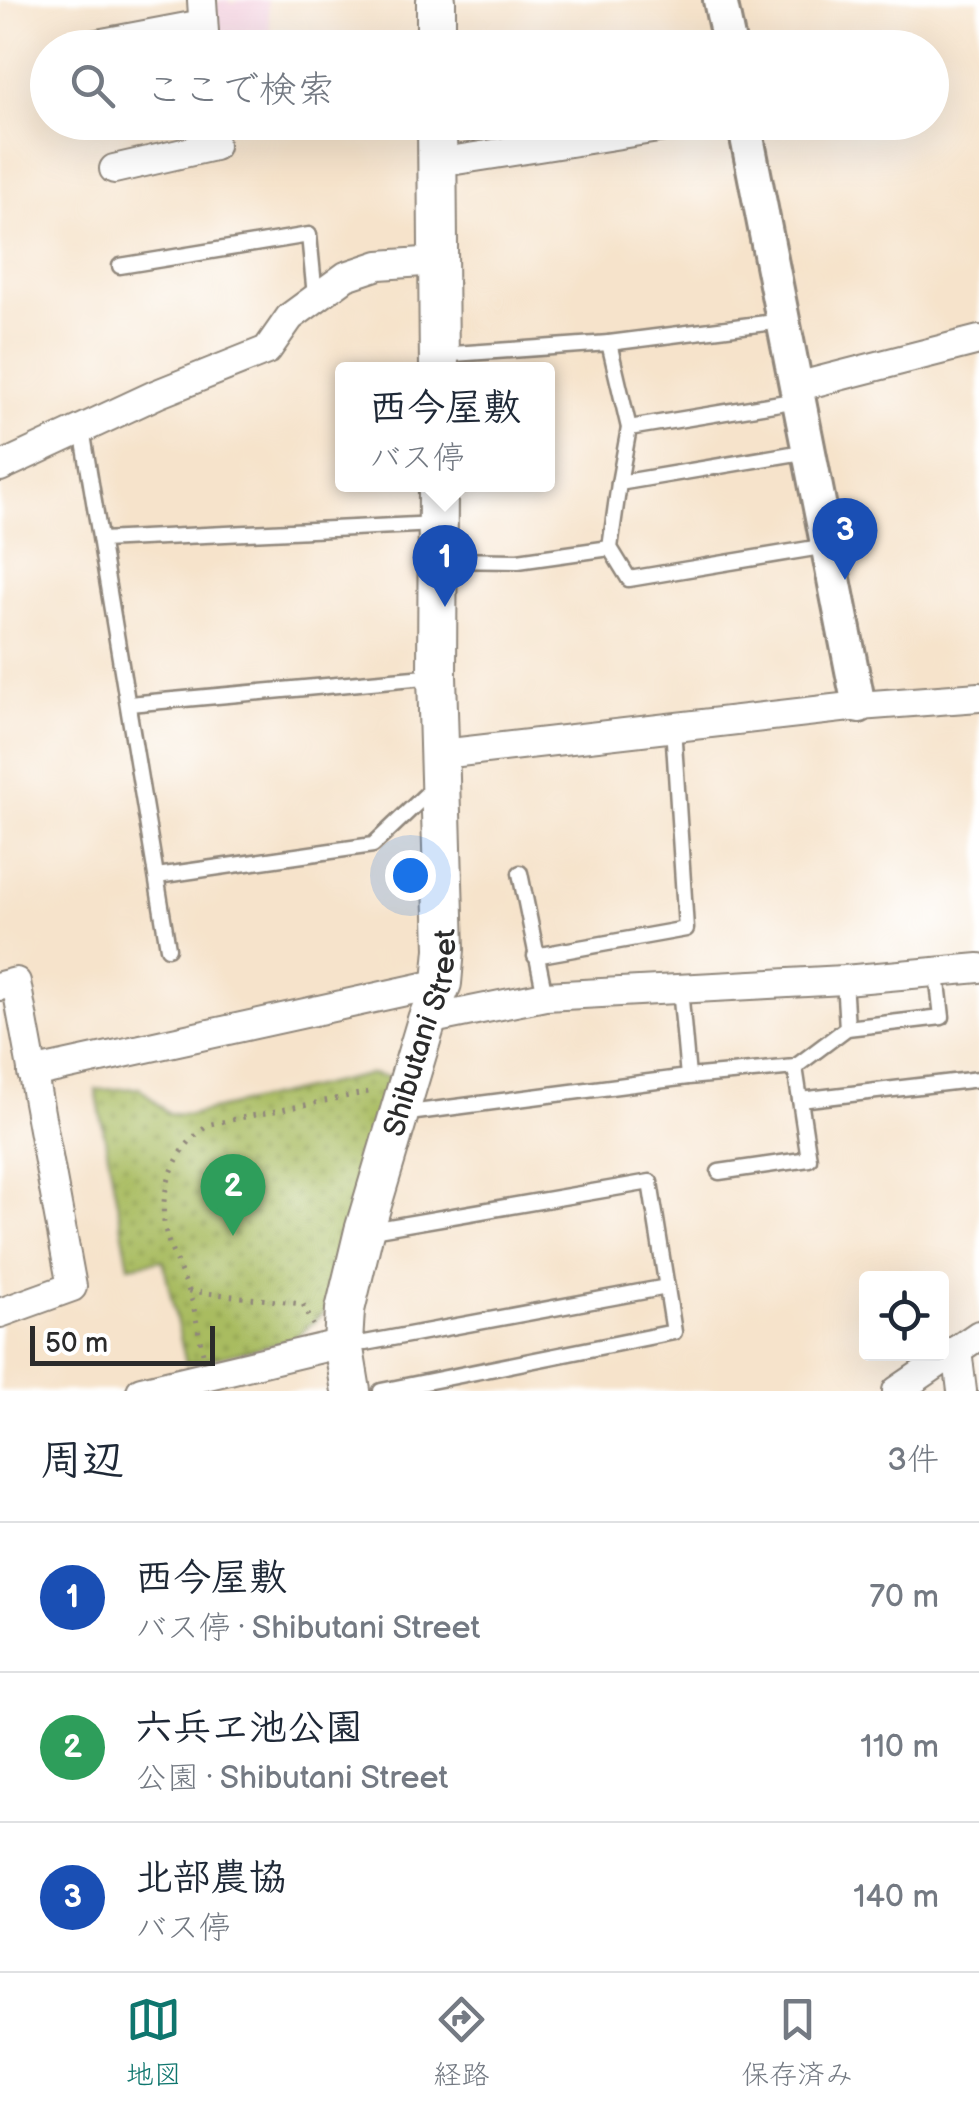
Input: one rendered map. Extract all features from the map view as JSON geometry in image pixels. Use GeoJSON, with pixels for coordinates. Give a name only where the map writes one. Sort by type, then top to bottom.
{"type":"FeatureCollection","features":[{"type":"Feature","properties":{"kind":"main road"},"geometry":{"type":"LineString","coordinates":[[436,0],[436,30]]}},
{"type":"Feature","properties":{"kind":"main road"},"geometry":{"type":"LineString","coordinates":[[437,140],[439,362]]}},
{"type":"Feature","properties":{"kind":"main road","name":"Shibutani Street"},"geometry":{"type":"LineString","coordinates":[[351,1391],[328,1336],[345,1310],[390,1103],[442,983],[445,949],[437,676],[438,492]]}},
{"type":"Feature","properties":{"kind":"street"},"geometry":{"type":"LineString","coordinates":[[720,0],[726,30]]}},
{"type":"Feature","properties":{"kind":"street"},"geometry":{"type":"LineString","coordinates":[[171,30],[203,24]]}},
{"type":"Feature","properties":{"kind":"street"},"geometry":{"type":"LineString","coordinates":[[114,169],[214,146],[214,140]]}},
{"type":"Feature","properties":{"kind":"street"},"geometry":{"type":"LineString","coordinates":[[437,163],[582,140]]}},
{"type":"Feature","properties":{"kind":"street"},"geometry":{"type":"LineString","coordinates":[[748,140],[859,706]]}},
{"type":"Feature","properties":{"kind":"street"},"geometry":{"type":"LineString","coordinates":[[0,467],[157,394],[266,350],[290,317],[346,276],[379,266],[438,261]]}},
{"type":"Feature","properties":{"kind":"street"},"geometry":{"type":"LineString","coordinates":[[798,393],[979,340]]}},
{"type":"Feature","properties":{"kind":"street"},"geometry":{"type":"LineString","coordinates":[[442,766],[672,726],[979,697]]}},
{"type":"Feature","properties":{"kind":"street"},"geometry":{"type":"LineString","coordinates":[[427,1020],[545,996],[844,980],[979,968]]}},
{"type":"Feature","properties":{"kind":"street"},"geometry":{"type":"LineString","coordinates":[[0,986],[16,982],[72,1286],[0,1313]]}},
{"type":"Feature","properties":{"kind":"street"},"geometry":{"type":"LineString","coordinates":[[32,1073],[442,983]]}},
{"type":"Feature","properties":{"kind":"street"},"geometry":{"type":"LineString","coordinates":[[141,1391],[328,1336]]}},
{"type":"Feature","properties":{"kind":"street"},"geometry":{"type":"LineString","coordinates":[[896,1391],[968,1343]]}},
{"type":"Feature","properties":{"kind":"street"},"geometry":{"type":"LineString","coordinates":[[962,1391],[968,1343]]}},
{"type":"Feature","properties":{"kind":"lane"},"geometry":{"type":"LineString","coordinates":[[120,266],[310,235],[315,296]]}},
{"type":"Feature","properties":{"kind":"lane"},"geometry":{"type":"LineString","coordinates":[[439,362],[783,320]]}},
{"type":"Feature","properties":{"kind":"lane"},"geometry":{"type":"LineString","coordinates":[[609,342],[629,428],[610,548],[629,580],[828,546]]}},
{"type":"Feature","properties":{"kind":"lane"},"geometry":{"type":"LineString","coordinates":[[629,428],[798,393]]}},
{"type":"Feature","properties":{"kind":"lane"},"geometry":{"type":"LineString","coordinates":[[82,429],[168,948]]}},
{"type":"Feature","properties":{"kind":"lane"},"geometry":{"type":"LineString","coordinates":[[619,483],[809,451]]}},
{"type":"Feature","properties":{"kind":"lane"},"geometry":{"type":"LineString","coordinates":[[101,540],[438,542],[518,561],[610,548]]}},
{"type":"Feature","properties":{"kind":"lane"},"geometry":{"type":"LineString","coordinates":[[129,704],[437,676]]}},
{"type":"Feature","properties":{"kind":"lane"},"geometry":{"type":"LineString","coordinates":[[535,956],[686,929],[672,726]]}},
{"type":"Feature","properties":{"kind":"lane"},"geometry":{"type":"LineString","coordinates":[[157,876],[373,845],[442,766]]}},
{"type":"Feature","properties":{"kind":"lane"},"geometry":{"type":"LineString","coordinates":[[520,873],[545,996]]}},
{"type":"Feature","properties":{"kind":"lane"},"geometry":{"type":"LineString","coordinates":[[390,1103],[795,1067],[847,1028],[942,1017],[937,974]]}},
{"type":"Feature","properties":{"kind":"lane"},"geometry":{"type":"LineString","coordinates":[[844,980],[847,1028]]}},
{"type":"Feature","properties":{"kind":"lane"},"geometry":{"type":"LineString","coordinates":[[680,987],[688,1077]]}},
{"type":"Feature","properties":{"kind":"lane"},"geometry":{"type":"LineString","coordinates":[[718,1172],[809,1159],[795,1067]]}},
{"type":"Feature","properties":{"kind":"lane"},"geometry":{"type":"LineString","coordinates":[[800,1100],[979,1079]]}},
{"type":"Feature","properties":{"kind":"lane"},"geometry":{"type":"LineString","coordinates":[[364,1231],[650,1182],[674,1332],[381,1391]]}},
{"type":"Feature","properties":{"kind":"lane"},"geometry":{"type":"LineString","coordinates":[[328,1336],[366,1343],[667,1288]]}},
{"type":"Feature","properties":{"kind":"path"},"geometry":{"type":"LineString","coordinates":[[205,1362],[189,1291],[174,1262],[164,1228],[165,1192],[177,1159],[198,1130],[210,1124],[390,1103]]}},
{"type":"Feature","properties":{"kind":"path"},"geometry":{"type":"LineString","coordinates":[[189,1291],[303,1304],[328,1336]]}},
{"type":"Feature","properties":{"kind":"shaded area"},"geometry":{"type":"Polygon","coordinates":[[[219,0],[232,4],[238,0],[267,0],[270,30],[219,30],[215,6],[219,0]]]}},
{"type":"Feature","properties":{"kind":"green space"},"geometry":{"type":"Polygon","coordinates":[[[371,1074],[395,1078],[348,1214],[325,1311],[293,1340],[186,1364],[163,1260],[129,1266],[96,1090],[140,1088],[168,1114],[189,1115],[371,1074]]]}},
{"type":"Feature","properties":{"kind":"place","name":"北部農協"},"geometry":{"type":"Point","coordinates":[845,580]}},
{"type":"Feature","properties":{"kind":"place","name":"西今屋敷"},"geometry":{"type":"Point","coordinates":[445,607]}},
{"type":"Feature","properties":{"kind":"place","name":"六兵ヱ池公園"},"geometry":{"type":"Point","coordinates":[233,1236]}}]}
